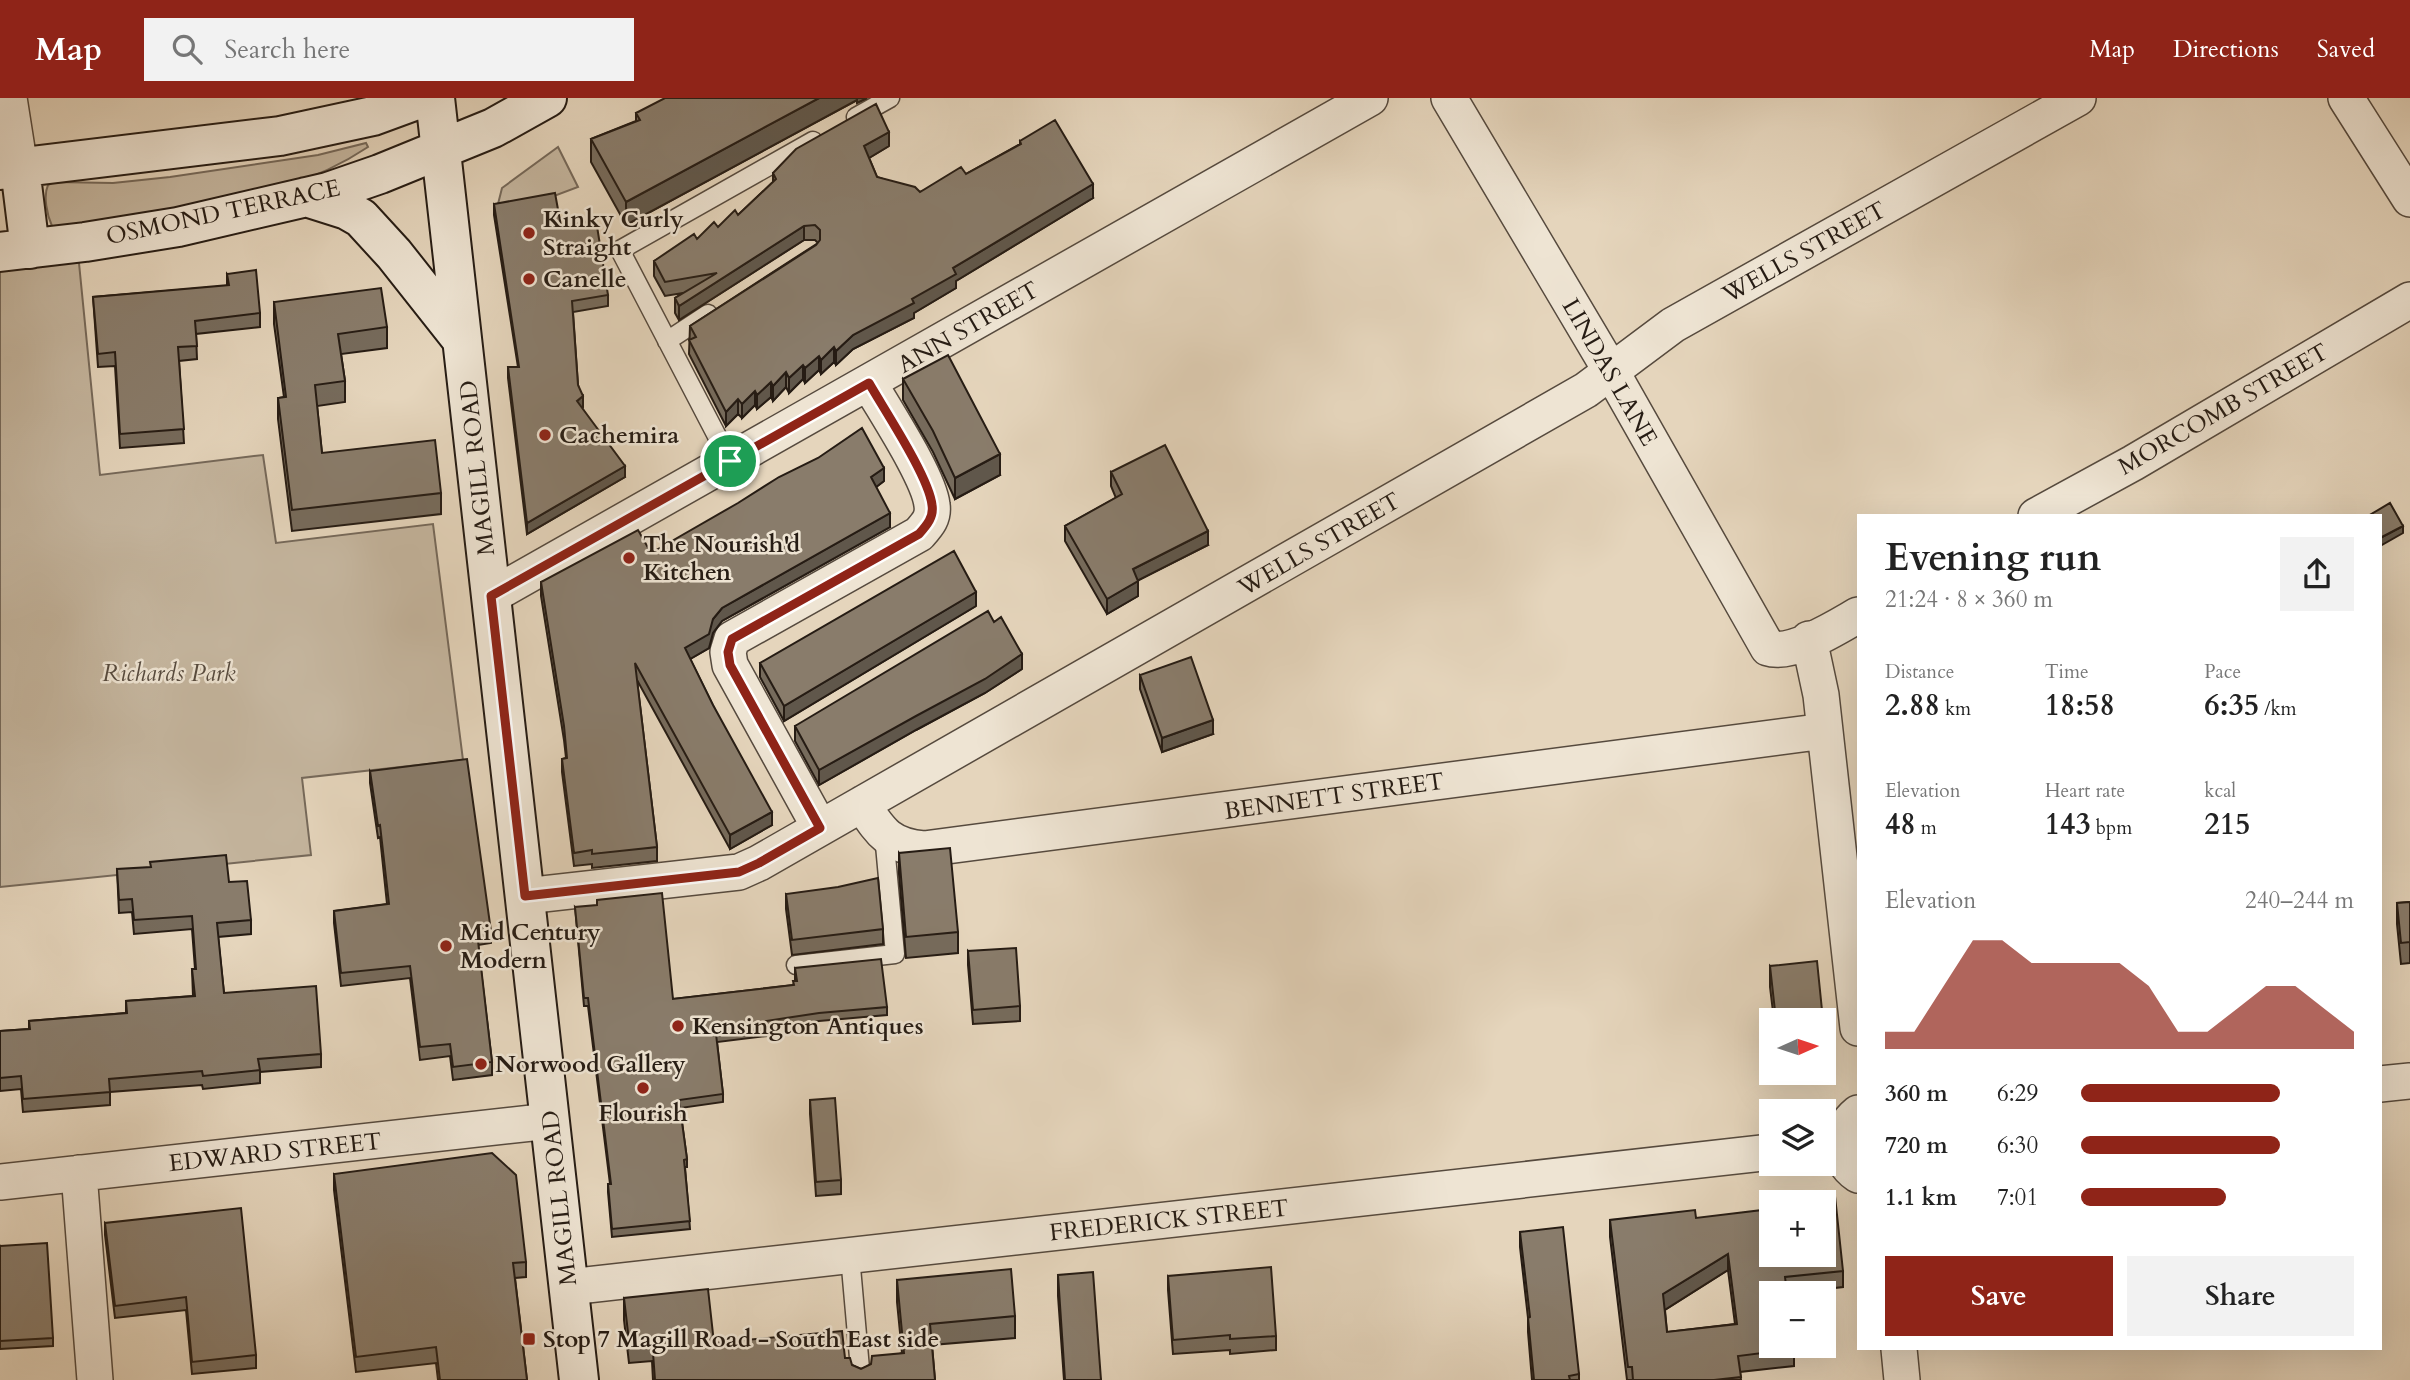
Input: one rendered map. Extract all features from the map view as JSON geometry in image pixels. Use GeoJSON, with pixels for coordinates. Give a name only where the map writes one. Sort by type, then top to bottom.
{"type":"FeatureCollection","features":[{"type":"Feature","properties":{"kind":"main road"},"geometry":{"type":"LineString","coordinates":[[15,251],[10,169],[280,136],[373,116],[422,98]]}},
{"type":"Feature","properties":{"kind":"main road","name":"MAGILL ROAD"},"geometry":{"type":"LineString","coordinates":[[435,98],[579,1380]]}},
{"type":"Feature","properties":{"kind":"main road","name":"OSMOND TERRACE"},"geometry":{"type":"LineString","coordinates":[[15,251],[178,227],[306,197],[380,174],[499,125],[547,98]]}},
{"type":"Feature","properties":{"kind":"main road"},"geometry":{"type":"LineString","coordinates":[[306,197],[347,210],[361,218],[394,254],[463,340]]}},
{"type":"Feature","properties":{"kind":"street"},"geometry":{"type":"LineString","coordinates":[[9,98],[10,169]]}},
{"type":"Feature","properties":{"kind":"street","name":"ANN STREET"},"geometry":{"type":"LineString","coordinates":[[491,596],[1370,98]]}},
{"type":"Feature","properties":{"kind":"street","name":"LINDAS LANE"},"geometry":{"type":"LineString","coordinates":[[1449,98],[1611,371],[1768,648],[1786,650],[1809,639]]}},
{"type":"Feature","properties":{"kind":"street","name":"WELLS STREET"},"geometry":{"type":"LineString","coordinates":[[525,896],[739,872],[759,863],[1586,390],[1673,325],[2077,98]]}},
{"type":"Feature","properties":{"kind":"street"},"geometry":{"type":"LineString","coordinates":[[2346,98],[2410,199]]}},
{"type":"Feature","properties":{"kind":"street","name":"MORCOMB STREET"},"geometry":{"type":"LineString","coordinates":[[2040,514],[2133,463],[2410,300]]}},
{"type":"Feature","properties":{"kind":"street"},"geometry":{"type":"LineString","coordinates":[[820,828],[778,737],[730,665],[728,652],[732,639],[919,534],[930,522],[933,507],[926,484],[869,383]]}},
{"type":"Feature","properties":{"kind":"street"},"geometry":{"type":"LineString","coordinates":[[1857,615],[1809,639],[1821,695],[1857,1019]]}},
{"type":"Feature","properties":{"kind":"street","name":"BENNETT STREET"},"geometry":{"type":"LineString","coordinates":[[862,804],[884,834],[901,846],[924,849],[1825,731]]}},
{"type":"Feature","properties":{"kind":"street"},"geometry":{"type":"LineString","coordinates":[[2382,1084],[2410,1081]]}},
{"type":"Feature","properties":{"kind":"street","name":"EDWARD STREET"},"geometry":{"type":"LineString","coordinates":[[0,1182],[550,1122]]}},
{"type":"Feature","properties":{"kind":"street","name":"FREDERICK STREET"},"geometry":{"type":"LineString","coordinates":[[569,1287],[1759,1153]]}},
{"type":"Feature","properties":{"kind":"street"},"geometry":{"type":"LineString","coordinates":[[79,1173],[95,1380]]}},
{"type":"Feature","properties":{"kind":"street"},"geometry":{"type":"LineString","coordinates":[[1899,1350],[1902,1380]]}},
{"type":"Feature","properties":{"kind":"lane"},"geometry":{"type":"LineString","coordinates":[[730,461],[620,250],[890,98]]}},
{"type":"Feature","properties":{"kind":"lane"},"geometry":{"type":"LineString","coordinates":[[667,341],[722,306]]}},
{"type":"Feature","properties":{"kind":"lane"},"geometry":{"type":"LineString","coordinates":[[796,965],[895,954],[884,834]]}},
{"type":"Feature","properties":{"kind":"lane"},"geometry":{"type":"LineString","coordinates":[[850,1256],[861,1380]]}},
{"type":"Feature","properties":{"kind":"green space"},"geometry":{"type":"Polygon","coordinates":[[[366,143],[368,147],[324,172],[280,188],[257,193],[57,228],[52,226],[47,211],[47,189],[48,185],[54,182],[113,183],[170,177],[318,155],[366,143]]]}},
{"type":"Feature","properties":{"kind":"green space"},"geometry":{"type":"Polygon","coordinates":[[[558,147],[578,187],[530,205],[496,212],[502,188],[558,147]]]}},
{"type":"Feature","properties":{"kind":"green space","name":"Richards Park"},"geometry":{"type":"Polygon","coordinates":[[[77,243],[100,475],[263,455],[276,543],[433,524],[463,760],[302,778],[311,855],[0,887],[0,252],[77,243]]]}},
{"type":"Feature","properties":{"kind":"building"},"geometry":{"type":"Polygon","coordinates":[[[665,98],[819,98],[626,202],[591,139],[640,120],[636,113],[665,98]]]}},
{"type":"Feature","properties":{"kind":"building"},"geometry":{"type":"Polygon","coordinates":[[[876,104],[889,132],[864,146],[877,177],[915,187],[920,192],[961,167],[966,174],[1021,144],[1020,141],[1055,120],[1093,184],[953,268],[956,274],[912,299],[914,303],[853,335],[836,351],[834,347],[821,360],[819,356],[805,368],[803,365],[789,378],[786,372],[773,386],[771,382],[757,395],[755,391],[742,404],[738,399],[726,412],[689,340],[696,337],[690,326],[816,245],[820,240],[820,230],[815,225],[804,226],[679,306],[675,298],[717,273],[665,282],[654,261],[694,234],[697,239],[714,222],[718,227],[735,210],[738,215],[776,179],[773,173],[796,149],[876,104]]]}},
{"type":"Feature","properties":{"kind":"building"},"geometry":{"type":"Polygon","coordinates":[[[555,193],[561,226],[596,220],[608,295],[572,301],[578,385],[583,396],[577,401],[625,466],[527,523],[508,367],[519,367],[494,204],[555,193]]]}},
{"type":"Feature","properties":{"kind":"building"},"geometry":{"type":"Polygon","coordinates":[[[256,270],[260,313],[195,321],[197,346],[178,347],[184,429],[120,434],[115,352],[98,354],[93,297],[229,285],[227,274],[256,270]]]}},
{"type":"Feature","properties":{"kind":"building"},"geometry":{"type":"Polygon","coordinates":[[[381,288],[387,327],[338,334],[345,381],[315,385],[322,453],[435,440],[441,493],[292,510],[278,398],[286,397],[274,302],[381,288]]]}},
{"type":"Feature","properties":{"kind":"building"},"geometry":{"type":"Polygon","coordinates":[[[948,355],[1000,454],[955,478],[933,431],[903,379],[948,355]]]}},
{"type":"Feature","properties":{"kind":"building"},"geometry":{"type":"Polygon","coordinates":[[[862,428],[884,468],[871,477],[890,513],[722,608],[713,619],[709,634],[685,648],[772,812],[730,835],[635,663],[657,847],[592,854],[592,850],[574,853],[562,759],[567,758],[564,726],[541,582],[638,530],[651,553],[779,477],[818,458],[862,428]]]}},
{"type":"Feature","properties":{"kind":"building"},"geometry":{"type":"Polygon","coordinates":[[[1165,445],[1208,531],[1133,569],[1138,581],[1107,599],[1065,526],[1122,494],[1111,472],[1165,445]]]}},
{"type":"Feature","properties":{"kind":"building"},"geometry":{"type":"Polygon","coordinates":[[[2390,503],[2403,526],[2382,537],[2382,514],[2371,514],[2390,503]]]}},
{"type":"Feature","properties":{"kind":"building"},"geometry":{"type":"Polygon","coordinates":[[[954,551],[976,592],[784,706],[760,663],[954,551]]]}},
{"type":"Feature","properties":{"kind":"building"},"geometry":{"type":"Polygon","coordinates":[[[988,611],[994,622],[1001,617],[1022,654],[985,679],[819,770],[795,726],[988,611]]]}},
{"type":"Feature","properties":{"kind":"building"},"geometry":{"type":"Polygon","coordinates":[[[1191,657],[1213,720],[1162,738],[1140,675],[1191,657]]]}},
{"type":"Feature","properties":{"kind":"building"},"geometry":{"type":"Polygon","coordinates":[[[467,759],[491,931],[477,932],[492,1062],[453,1067],[450,1044],[420,1047],[410,966],[341,973],[334,911],[389,904],[380,825],[378,826],[370,771],[467,759]]]}},
{"type":"Feature","properties":{"kind":"building"},"geometry":{"type":"Polygon","coordinates":[[[950,848],[958,932],[906,937],[899,853],[950,848]]]}},
{"type":"Feature","properties":{"kind":"building"},"geometry":{"type":"Polygon","coordinates":[[[226,855],[229,882],[247,881],[251,920],[217,923],[224,993],[316,986],[321,1054],[258,1059],[260,1070],[203,1076],[202,1071],[109,1079],[110,1092],[23,1099],[21,1076],[0,1078],[0,1031],[30,1029],[29,1021],[127,1013],[126,1001],[195,996],[192,916],[134,920],[132,899],[119,900],[117,869],[151,867],[150,862],[226,855]]]}},
{"type":"Feature","properties":{"kind":"building"},"geometry":{"type":"Polygon","coordinates":[[[878,878],[883,929],[792,940],[786,894],[878,878]]]}},
{"type":"Feature","properties":{"kind":"building"},"geometry":{"type":"Polygon","coordinates":[[[662,893],[673,999],[794,985],[793,981],[797,981],[795,968],[881,959],[887,1007],[766,1021],[767,1028],[716,1034],[723,1094],[679,1100],[687,1159],[684,1160],[690,1221],[612,1229],[608,1184],[611,1184],[588,998],[584,998],[575,907],[597,905],[597,900],[662,893]]]}},
{"type":"Feature","properties":{"kind":"building"},"geometry":{"type":"Polygon","coordinates":[[[2410,902],[2410,942],[2401,943],[2397,903],[2410,902]]]}},
{"type":"Feature","properties":{"kind":"building"},"geometry":{"type":"Polygon","coordinates":[[[1016,948],[1020,1006],[973,1010],[968,951],[1016,948]]]}},
{"type":"Feature","properties":{"kind":"building"},"geometry":{"type":"Polygon","coordinates":[[[1817,961],[1822,1008],[1775,1008],[1770,966],[1817,961]]]}},
{"type":"Feature","properties":{"kind":"building"},"geometry":{"type":"Polygon","coordinates":[[[835,1098],[841,1180],[816,1182],[810,1100],[835,1098]]]}},
{"type":"Feature","properties":{"kind":"building"},"geometry":{"type":"Polygon","coordinates":[[[492,1153],[516,1175],[526,1262],[513,1263],[527,1380],[440,1380],[436,1347],[356,1357],[334,1174],[492,1153]]]}},
{"type":"Feature","properties":{"kind":"building"},"geometry":{"type":"Polygon","coordinates":[[[1836,1205],[1843,1271],[1785,1277],[1786,1281],[1759,1281],[1759,1353],[1738,1356],[1741,1377],[1714,1380],[1633,1380],[1632,1367],[1628,1367],[1610,1220],[1695,1210],[1696,1218],[1759,1210],[1759,1267],[1836,1267],[1836,1205]],[[1728,1254],[1663,1294],[1667,1332],[1737,1324],[1728,1254]]]}},
{"type":"Feature","properties":{"kind":"building"},"geometry":{"type":"Polygon","coordinates":[[[241,1208],[256,1355],[192,1362],[186,1297],[115,1306],[105,1223],[241,1208]]]}},
{"type":"Feature","properties":{"kind":"building"},"geometry":{"type":"Polygon","coordinates":[[[1563,1227],[1579,1374],[1569,1376],[1570,1380],[1534,1380],[1520,1232],[1563,1227]]]}},
{"type":"Feature","properties":{"kind":"building"},"geometry":{"type":"Polygon","coordinates":[[[47,1243],[53,1338],[0,1341],[0,1246],[47,1243]]]}},
{"type":"Feature","properties":{"kind":"building"},"geometry":{"type":"Polygon","coordinates":[[[1271,1267],[1276,1336],[1230,1339],[1230,1335],[1173,1340],[1168,1276],[1271,1267]]]}},
{"type":"Feature","properties":{"kind":"building"},"geometry":{"type":"Polygon","coordinates":[[[1011,1269],[1015,1316],[930,1324],[935,1380],[655,1380],[652,1339],[629,1341],[624,1298],[708,1289],[714,1343],[842,1331],[845,1358],[850,1358],[852,1365],[861,1369],[871,1364],[872,1356],[904,1353],[897,1280],[1011,1269]]]}},
{"type":"Feature","properties":{"kind":"building"},"geometry":{"type":"Polygon","coordinates":[[[1093,1272],[1101,1380],[1065,1380],[1058,1275],[1093,1272]]]}},
{"type":"Feature","properties":{"kind":"place","name":"Kinky Curly Straight"},"geometry":{"type":"Point","coordinates":[529,233]}},
{"type":"Feature","properties":{"kind":"place","name":"Canelle"},"geometry":{"type":"Point","coordinates":[529,279]}},
{"type":"Feature","properties":{"kind":"place","name":"Cachemira"},"geometry":{"type":"Point","coordinates":[545,435]}},
{"type":"Feature","properties":{"kind":"place","name":"The Nourish'd Kitchen"},"geometry":{"type":"Point","coordinates":[629,558]}},
{"type":"Feature","properties":{"kind":"place","name":"Mid Century Modern"},"geometry":{"type":"Point","coordinates":[446,946]}},
{"type":"Feature","properties":{"kind":"place","name":"Kensington Antiques"},"geometry":{"type":"Point","coordinates":[678,1026]}},
{"type":"Feature","properties":{"kind":"place","name":"Norwood Gallery"},"geometry":{"type":"Point","coordinates":[481,1064]}},
{"type":"Feature","properties":{"kind":"place","name":"Flourish"},"geometry":{"type":"Point","coordinates":[643,1088]}},
{"type":"Feature","properties":{"kind":"place","name":"Stop 7 Magill Road - South East side"},"geometry":{"type":"Point","coordinates":[529,1339]}},
{"type":"Feature","properties":{"kind":"route"},"geometry":{"type":"LineString","coordinates":[[869,383],[926,484],[933,507],[930,522],[919,534],[732,639],[728,652],[730,665],[820,828],[739,872],[525,896],[491,596],[730,461],[869,383]]}}]}
